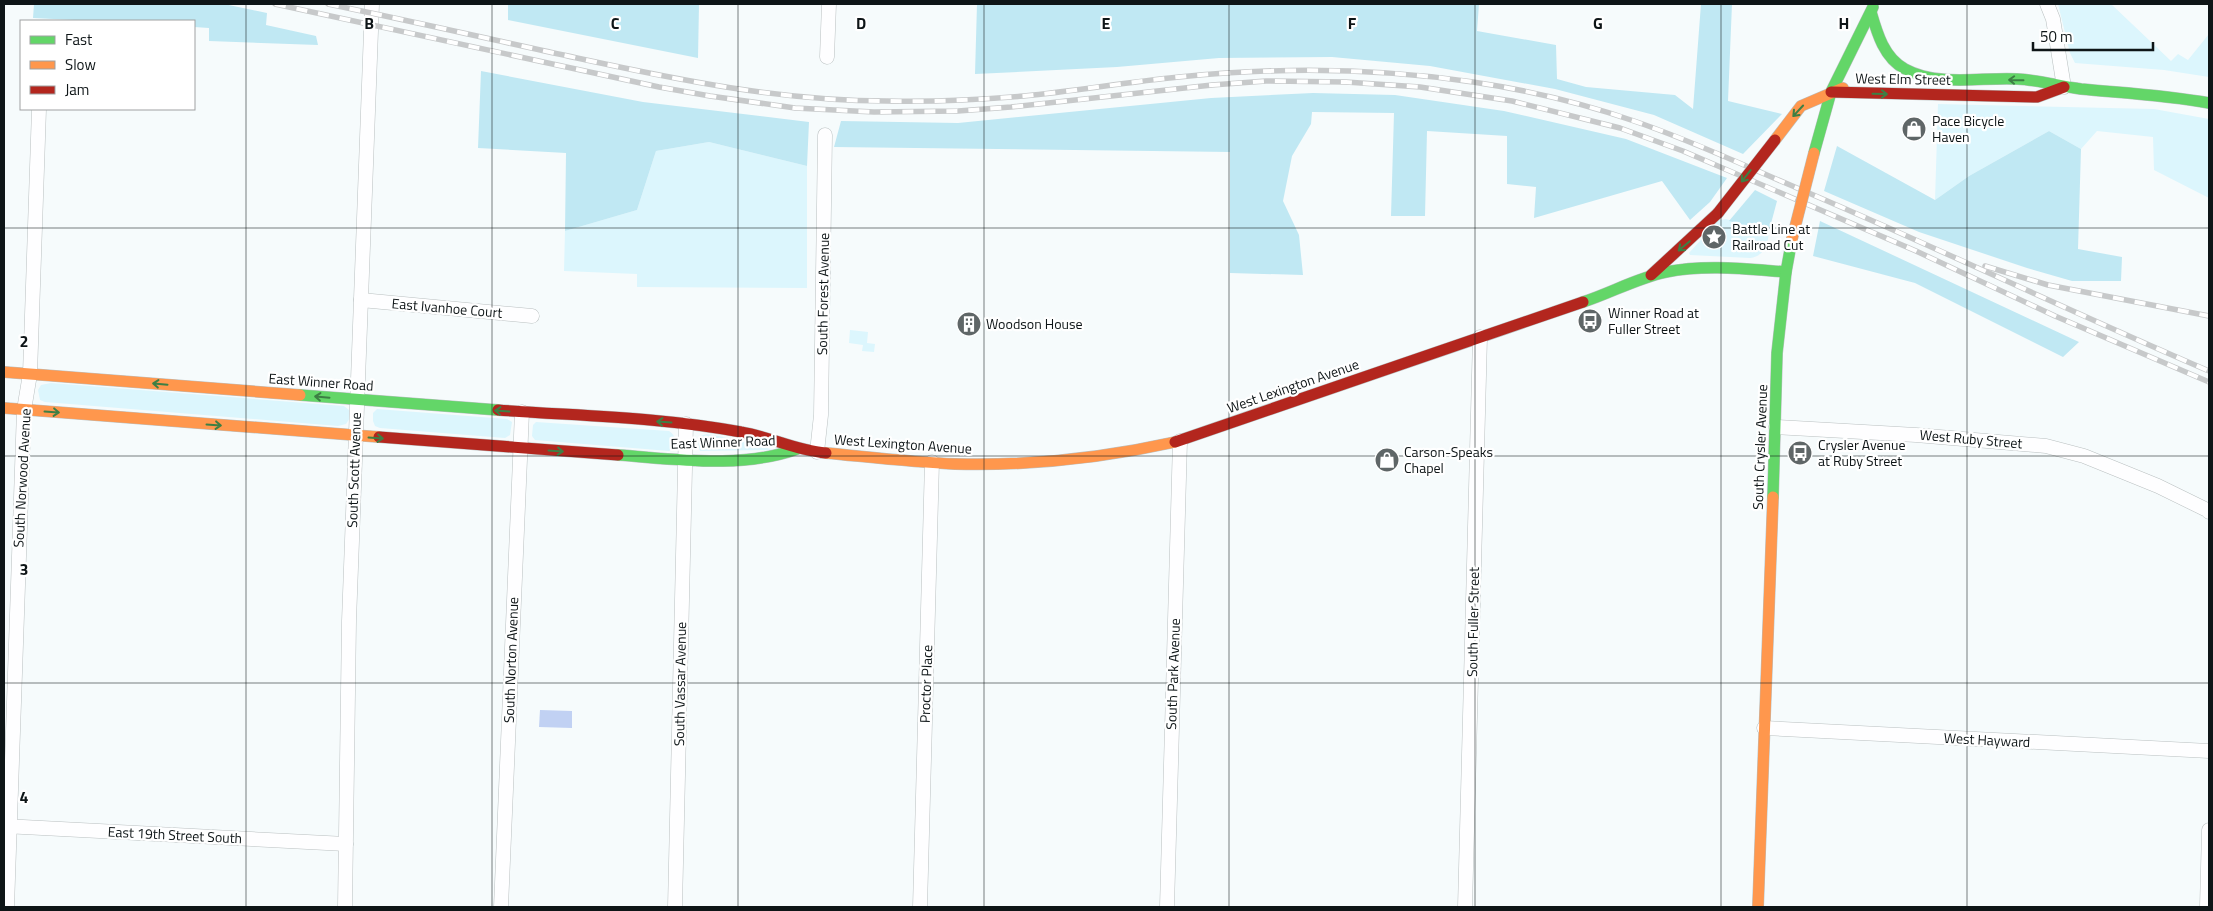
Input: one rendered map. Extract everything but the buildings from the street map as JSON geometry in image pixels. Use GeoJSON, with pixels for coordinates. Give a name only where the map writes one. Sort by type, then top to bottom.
{"type":"FeatureCollection","features":[{"type":"Feature","properties":{"kind":"street","name":"South Scott Avenue"},"geometry":{"type":"LineString","coordinates":[[345,907],[349,621],[372,4]]}},
{"type":"Feature","properties":{"kind":"street"},"geometry":{"type":"LineString","coordinates":[[827,57],[829,4]]}},
{"type":"Feature","properties":{"kind":"street"},"geometry":{"type":"LineString","coordinates":[[2047,4],[2053,18],[2064,87]]}},
{"type":"Feature","properties":{"kind":"street","name":"West Elm Street"},"geometry":{"type":"LineString","coordinates":[[1873,8],[1878,38],[1888,54],[1902,68],[1920,77],[2032,80],[2064,87],[2163,95],[2209,103]]}},
{"type":"Feature","properties":{"kind":"street","name":"South Crysler Avenue"},"geometry":{"type":"LineString","coordinates":[[1758,907],[1776,427],[1777,353],[1786,272],[1792,238],[1831,92],[1873,8]]}},
{"type":"Feature","properties":{"kind":"street","name":"West Elm Street"},"geometry":{"type":"LineString","coordinates":[[1831,92],[1862,82],[1907,83],[1920,77]]}},
{"type":"Feature","properties":{"kind":"street","name":"West Elm Street"},"geometry":{"type":"LineString","coordinates":[[1831,92],[2037,97],[2064,87]]}},
{"type":"Feature","properties":{"kind":"street"},"geometry":{"type":"LineString","coordinates":[[1648,277],[1690,241],[1718,213],[1801,106],[1831,92]]}},
{"type":"Feature","properties":{"kind":"street","name":"South Norwood Avenue"},"geometry":{"type":"LineString","coordinates":[[7,907],[6,826],[24,410],[30,374],[39,110]]}},
{"type":"Feature","properties":{"kind":"street","name":"South Forest Avenue"},"geometry":{"type":"LineString","coordinates":[[817,452],[821,415],[825,135]]}},
{"type":"Feature","properties":{"kind":"street","name":"West Lexington Avenue"},"geometry":{"type":"LineString","coordinates":[[797,449],[932,462],[976,464],[1049,461],[1139,451],[1180,441],[1480,336],[1587,302],[1648,277],[1678,270],[1704,268],[1786,272]]}},
{"type":"Feature","properties":{"kind":"street","name":"East Ivanhoe Court"},"geometry":{"type":"LineString","coordinates":[[361,300],[532,316]]}},
{"type":"Feature","properties":{"kind":"street","name":"South Fuller Street"},"geometry":{"type":"LineString","coordinates":[[1466,907],[1480,336]]}},
{"type":"Feature","properties":{"kind":"street","name":"East Winner Road"},"geometry":{"type":"LineString","coordinates":[[4,372],[686,424],[742,432],[797,449]]}},
{"type":"Feature","properties":{"kind":"street","name":"East Winner Road"},"geometry":{"type":"LineString","coordinates":[[4,408],[520,449],[684,460],[765,457],[786,454],[797,449]]}},
{"type":"Feature","properties":{"kind":"street","name":"South Norton Avenue"},"geometry":{"type":"LineString","coordinates":[[501,907],[522,412]]}},
{"type":"Feature","properties":{"kind":"street","name":"South Vassar Avenue"},"geometry":{"type":"LineString","coordinates":[[675,907],[686,424]]}},
{"type":"Feature","properties":{"kind":"street","name":"West Ruby Street"},"geometry":{"type":"LineString","coordinates":[[1776,427],[1925,435],[2046,446],[2084,456],[2158,486],[2209,512]]}},
{"type":"Feature","properties":{"kind":"street","name":"South Park Avenue"},"geometry":{"type":"LineString","coordinates":[[1167,907],[1180,441]]}},
{"type":"Feature","properties":{"kind":"street","name":"Proctor Place"},"geometry":{"type":"LineString","coordinates":[[920,907],[932,462]]}},
{"type":"Feature","properties":{"kind":"street","name":"West Hayward"},"geometry":{"type":"LineString","coordinates":[[1764,728],[2209,752]]}},
{"type":"Feature","properties":{"kind":"street","name":"East 19th Street South"},"geometry":{"type":"LineString","coordinates":[[6,826],[346,844]]}},
{"type":"Feature","properties":{"kind":"street"},"geometry":{"type":"LineString","coordinates":[[2207,907],[2209,830]]}},
{"type":"Feature","properties":{"kind":"shaded area"},"geometry":{"type":"Polygon","coordinates":[[[34,4],[224,4],[267,13],[266,25],[316,36],[318,45],[209,41],[209,28],[195,27],[195,20],[33,18],[34,4]]]}},
{"type":"Feature","properties":{"kind":"shaded area"},"geometry":{"type":"Polygon","coordinates":[[[508,4],[699,4],[698,58],[508,20],[508,4]]]}},
{"type":"Feature","properties":{"kind":"shaded area"},"geometry":{"type":"Polygon","coordinates":[[[977,4],[1479,4],[1477,31],[1556,45],[1557,79],[1586,87],[1675,95],[1693,109],[1701,4],[1732,4],[1728,101],[1782,114],[1743,154],[1654,115],[1555,89],[1430,66],[1332,57],[1219,58],[1117,67],[975,74],[977,4]]]}},
{"type":"Feature","properties":{"kind":"shaded area"},"geometry":{"type":"Polygon","coordinates":[[[2058,4],[2111,4],[2171,61],[2178,54],[2188,60],[2209,34],[2209,77],[2164,70],[2075,63],[2070,53],[2058,4]]]}},
{"type":"Feature","properties":{"kind":"shaded area"},"geometry":{"type":"Polygon","coordinates":[[[481,71],[643,102],[809,122],[807,166],[709,142],[656,151],[637,210],[565,231],[566,153],[478,148],[481,71]]]}},
{"type":"Feature","properties":{"kind":"shaded area"},"geometry":{"type":"Polygon","coordinates":[[[1313,93],[1395,95],[1504,111],[1626,139],[1727,178],[1710,202],[1690,220],[1662,181],[1534,218],[1536,187],[1507,184],[1507,136],[1427,131],[1425,216],[1391,216],[1394,113],[1312,112],[1311,124],[1292,156],[1283,201],[1299,235],[1303,275],[1230,273],[1230,152],[834,147],[841,121],[958,123],[1211,98],[1313,93]]]}},
{"type":"Feature","properties":{"kind":"shaded area"},"geometry":{"type":"Polygon","coordinates":[[[1938,104],[2154,109],[2209,119],[2209,198],[2154,170],[2153,137],[2097,131],[2081,149],[2049,131],[1969,176],[1935,200],[1938,104]]]}},
{"type":"Feature","properties":{"kind":"shaded area"},"geometry":{"type":"Polygon","coordinates":[[[2049,131],[2081,149],[2078,249],[2122,257],[2121,281],[2072,281],[2027,268],[1919,232],[1824,191],[1837,146],[1935,200],[1969,176],[2049,131]]]}},
{"type":"Feature","properties":{"kind":"shaded area"},"geometry":{"type":"Polygon","coordinates":[[[709,142],[807,166],[807,288],[637,287],[637,274],[564,271],[565,231],[637,210],[656,151],[709,142]]]}},
{"type":"Feature","properties":{"kind":"shaded area"},"geometry":{"type":"Polygon","coordinates":[[[1755,190],[1777,201],[1769,231],[1729,221],[1755,190]]]}},
{"type":"Feature","properties":{"kind":"shaded area"},"geometry":{"type":"Polygon","coordinates":[[[1726,219],[1769,231],[1765,249],[1759,255],[1750,258],[1690,255],[1689,253],[1719,220],[1726,219]]]}},
{"type":"Feature","properties":{"kind":"shaded area"},"geometry":{"type":"Polygon","coordinates":[[[1820,221],[2079,342],[2063,357],[1915,283],[1813,256],[1820,221]]]}},
{"type":"Feature","properties":{"kind":"shaded area"},"geometry":{"type":"Polygon","coordinates":[[[850,330],[868,332],[867,343],[875,344],[874,352],[862,351],[863,345],[849,343],[850,330]]]}},
{"type":"Feature","properties":{"kind":"shaded area"},"geometry":{"type":"Polygon","coordinates":[[[51,383],[344,406],[349,410],[350,418],[346,424],[338,426],[45,402],[40,400],[38,390],[41,385],[51,383]]]}},
{"type":"Feature","properties":{"kind":"shaded area"},"geometry":{"type":"Polygon","coordinates":[[[377,409],[507,419],[512,422],[510,435],[505,438],[380,428],[375,426],[373,421],[373,413],[377,409]]]}},
{"type":"Feature","properties":{"kind":"shaded area"},"geometry":{"type":"Polygon","coordinates":[[[536,422],[669,431],[675,438],[675,443],[674,448],[669,451],[535,440],[532,436],[533,425],[536,422]]]}},
{"type":"Feature","properties":{"kind":"shaded area"},"geometry":{"type":"Polygon","coordinates":[[[707,434],[746,441],[773,450],[700,451],[698,442],[700,436],[707,434]]]}},
{"type":"Feature","properties":{"kind":"shaded area"},"geometry":{"type":"Polygon","coordinates":[[[540,710],[572,711],[572,728],[539,727],[540,710]]]}},
{"type":"Feature","properties":{"kind":"railway"},"geometry":{"type":"LineString","coordinates":[[275,4],[659,87],[795,108],[874,112],[958,111],[1266,81],[1346,82],[1420,87],[1512,101],[1620,128],[1683,151],[1916,251],[2055,316],[2209,382]]}},
{"type":"Feature","properties":{"kind":"railway"},"geometry":{"type":"LineString","coordinates":[[328,4],[654,74],[731,88],[847,100],[972,100],[1043,94],[1179,77],[1290,70],[1326,70],[1437,77],[1514,89],[1614,114],[1696,144],[1901,233],[2209,371]]}},
{"type":"Feature","properties":{"kind":"railway"},"geometry":{"type":"LineString","coordinates":[[1985,266],[2048,285],[2209,316]]}},
{"type":"Feature","properties":{"kind":"traffic: fast"},"geometry":{"type":"LineString","coordinates":[[1814,153],[1831,92],[1873,7]]}},
{"type":"Feature","properties":{"kind":"traffic: fast"},"geometry":{"type":"LineString","coordinates":[[1871,12],[1882,44],[1887,52],[1898,64],[1918,75],[1945,80],[2025,80],[2081,89],[2161,96],[2209,103]]}},
{"type":"Feature","properties":{"kind":"traffic: fast"},"geometry":{"type":"LineString","coordinates":[[1773,497],[1777,353],[1786,272],[1792,239]]}},
{"type":"Feature","properties":{"kind":"traffic: fast"},"geometry":{"type":"LineString","coordinates":[[1583,302],[1666,272],[1696,268],[1786,272]]}},
{"type":"Feature","properties":{"kind":"traffic: fast"},"geometry":{"type":"LineString","coordinates":[[300,395],[498,410]]}},
{"type":"Feature","properties":{"kind":"traffic: fast"},"geometry":{"type":"LineString","coordinates":[[618,455],[731,461],[754,459],[797,449]]}},
{"type":"Feature","properties":{"kind":"traffic: slow"},"geometry":{"type":"LineString","coordinates":[[1775,140],[1801,106],[1843,88]]}},
{"type":"Feature","properties":{"kind":"traffic: slow"},"geometry":{"type":"LineString","coordinates":[[1792,239],[1814,153]]}},
{"type":"Feature","properties":{"kind":"traffic: slow"},"geometry":{"type":"LineString","coordinates":[[4,372],[300,395]]}},
{"type":"Feature","properties":{"kind":"traffic: slow"},"geometry":{"type":"LineString","coordinates":[[4,408],[379,437]]}},
{"type":"Feature","properties":{"kind":"traffic: slow"},"geometry":{"type":"LineString","coordinates":[[826,453],[955,464],[1011,464],[1094,457],[1175,442]]}},
{"type":"Feature","properties":{"kind":"traffic: slow"},"geometry":{"type":"LineString","coordinates":[[1758,907],[1773,497]]}},
{"type":"Feature","properties":{"kind":"traffic: jam"},"geometry":{"type":"LineString","coordinates":[[1831,92],[2037,97],[2064,87]]}},
{"type":"Feature","properties":{"kind":"traffic: jam"},"geometry":{"type":"LineString","coordinates":[[1718,213],[1775,140]]}},
{"type":"Feature","properties":{"kind":"traffic: jam"},"geometry":{"type":"LineString","coordinates":[[1651,275],[1718,213]]}},
{"type":"Feature","properties":{"kind":"traffic: jam"},"geometry":{"type":"LineString","coordinates":[[1175,442],[1583,302]]}},
{"type":"Feature","properties":{"kind":"traffic: jam"},"geometry":{"type":"LineString","coordinates":[[498,410],[681,423],[752,434],[803,449],[826,453]]}},
{"type":"Feature","properties":{"kind":"traffic: jam"},"geometry":{"type":"LineString","coordinates":[[379,437],[618,455]]}},
{"type":"Feature","properties":{"kind":"place","name":"Pace Bicycle Haven"},"geometry":{"type":"Point","coordinates":[1914,129]}},
{"type":"Feature","properties":{"kind":"place","name":"Battle Line at Railroad Cut"},"geometry":{"type":"Point","coordinates":[1714,237]}},
{"type":"Feature","properties":{"kind":"place","name":"Winner Road at Fuller Street"},"geometry":{"type":"Point","coordinates":[1590,321]}},
{"type":"Feature","properties":{"kind":"place","name":"Woodson House"},"geometry":{"type":"Point","coordinates":[969,324]}},
{"type":"Feature","properties":{"kind":"place","name":"Crysler Avenue at Ruby Street"},"geometry":{"type":"Point","coordinates":[1800,453]}},
{"type":"Feature","properties":{"kind":"place","name":"Carson-Speaks Chapel"},"geometry":{"type":"Point","coordinates":[1387,460]}}]}
